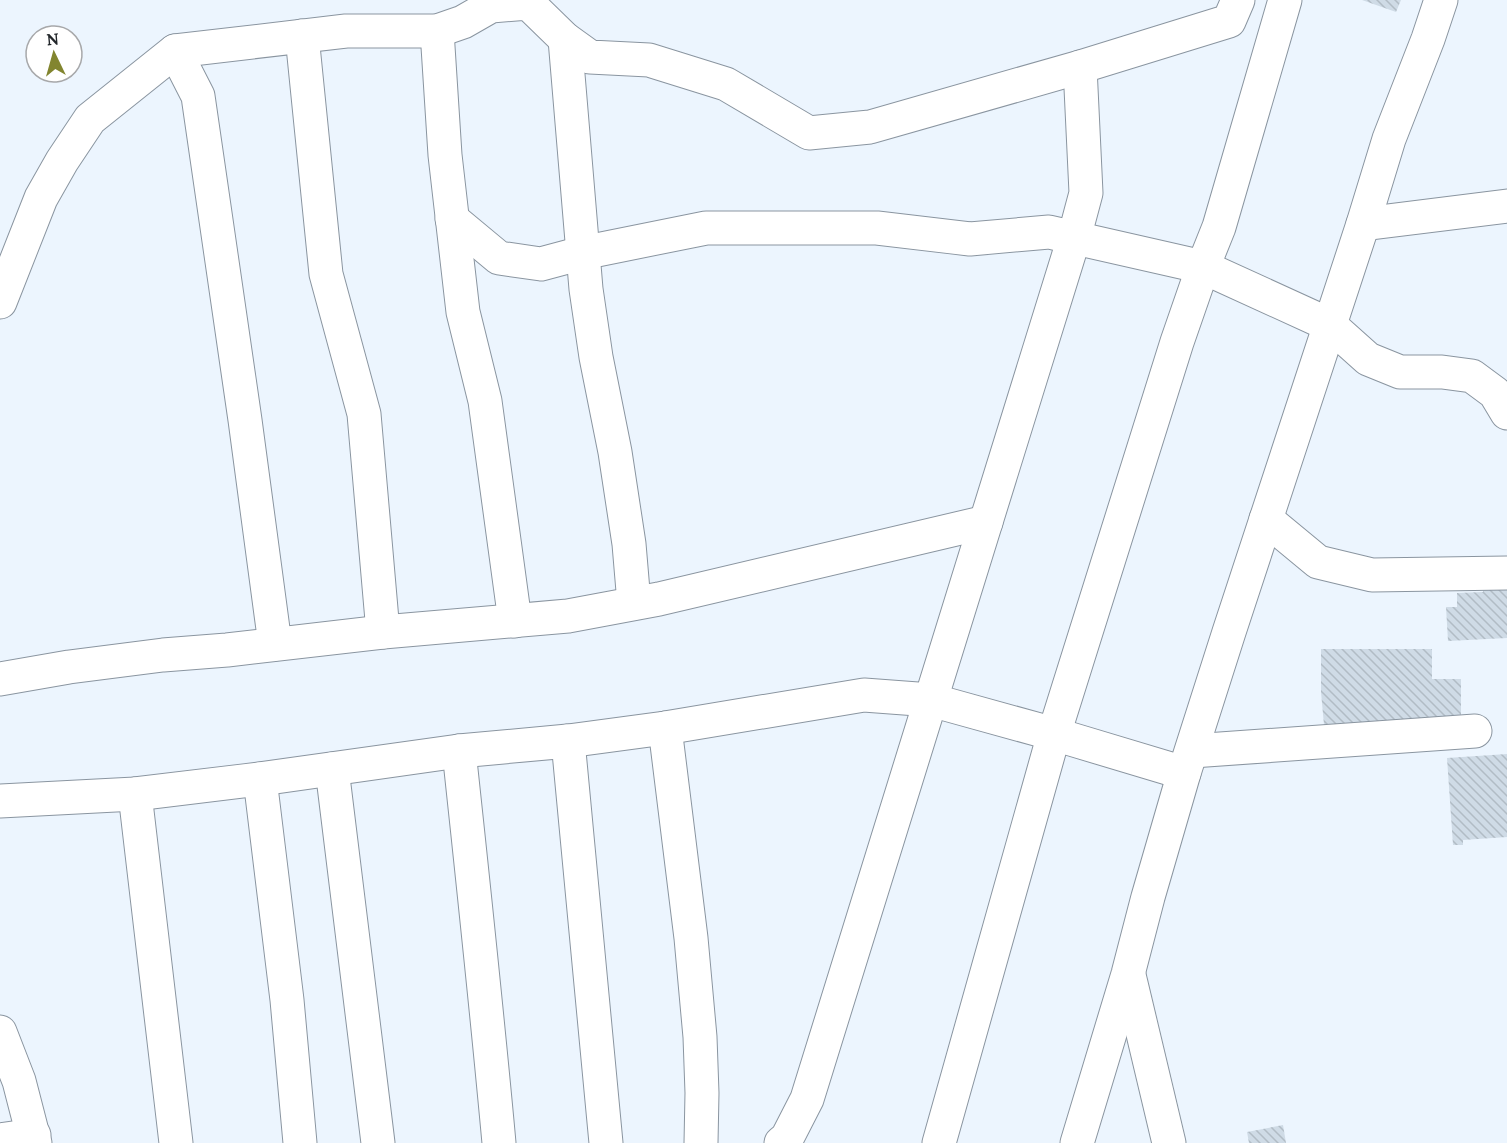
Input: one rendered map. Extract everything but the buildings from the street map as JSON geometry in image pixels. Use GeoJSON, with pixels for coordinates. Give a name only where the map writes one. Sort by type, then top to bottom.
{"type":"FeatureCollection","features":[{"type":"Feature","properties":{"kind":"street"},"geometry":{"type":"LineString","coordinates":[[0,302],[41,198],[90,119],[175,51],[346,31],[437,31],[464,22],[491,6],[528,3],[565,39],[590,57],[650,60],[726,84],[809,133],[870,126],[1080,68],[1229,21],[1238,0]]}},
{"type":"Feature","properties":{"kind":"street"},"geometry":{"type":"LineString","coordinates":[[939,1143],[1054,734],[1174,353],[1219,227],[1285,0]]}},
{"type":"Feature","properties":{"kind":"street"},"geometry":{"type":"LineString","coordinates":[[1077,1143],[1188,762],[1389,139],[1441,0]]}},
{"type":"Feature","properties":{"kind":"street"},"geometry":{"type":"LineString","coordinates":[[437,31],[445,155],[463,312],[485,401],[506,540],[515,621]]}},
{"type":"Feature","properties":{"kind":"street"},"geometry":{"type":"LineString","coordinates":[[302,36],[326,274],[364,414],[383,632]]}},
{"type":"Feature","properties":{"kind":"street"},"geometry":{"type":"LineString","coordinates":[[565,39],[582,253],[596,357],[615,452],[627,532],[634,603]]}},
{"type":"Feature","properties":{"kind":"street"},"geometry":{"type":"LineString","coordinates":[[175,51],[198,96],[275,644]]}},
{"type":"Feature","properties":{"kind":"street"},"geometry":{"type":"LineString","coordinates":[[781,1143],[787,1138],[807,1100],[1074,238],[1086,192],[1080,68]]}},
{"type":"Feature","properties":{"kind":"street"},"geometry":{"type":"LineString","coordinates":[[1363,224],[1507,206]]}},
{"type":"Feature","properties":{"kind":"street"},"geometry":{"type":"LineString","coordinates":[[452,219],[500,258],[541,264],[582,253],[706,228],[877,228],[970,239],[1049,232],[1203,267],[1329,325],[1368,359],[1400,372],[1442,372],[1472,376],[1495,393],[1507,413]]}},
{"type":"Feature","properties":{"kind":"street"},"geometry":{"type":"LineString","coordinates":[[1266,519],[1318,562],[1372,575],[1507,573]]}},
{"type":"Feature","properties":{"kind":"street"},"geometry":{"type":"LineString","coordinates":[[0,679],[135,659],[383,632],[568,616],[704,589],[986,522]]}},
{"type":"Feature","properties":{"kind":"street"},"geometry":{"type":"LineString","coordinates":[[0,801],[135,794],[260,779],[459,751],[568,741],[665,728],[864,695],[931,700],[1054,734],[1188,762],[1474,731]]}},
{"type":"Feature","properties":{"kind":"street"},"geometry":{"type":"LineString","coordinates":[[665,728],[691,938],[700,1037],[701,1143]]}},
{"type":"Feature","properties":{"kind":"street"},"geometry":{"type":"LineString","coordinates":[[568,741],[606,1143]]}},
{"type":"Feature","properties":{"kind":"street"},"geometry":{"type":"LineString","coordinates":[[459,751],[500,1143]]}},
{"type":"Feature","properties":{"kind":"street"},"geometry":{"type":"LineString","coordinates":[[332,769],[378,1143]]}},
{"type":"Feature","properties":{"kind":"street"},"geometry":{"type":"LineString","coordinates":[[260,779],[287,1000],[300,1143]]}},
{"type":"Feature","properties":{"kind":"street"},"geometry":{"type":"LineString","coordinates":[[135,794],[176,1143]]}},
{"type":"Feature","properties":{"kind":"street"},"geometry":{"type":"LineString","coordinates":[[1128,974],[1168,1143]]}},
{"type":"Feature","properties":{"kind":"street"},"geometry":{"type":"LineString","coordinates":[[0,1032],[19,1080],[34,1139],[0,1140]]}}]}
